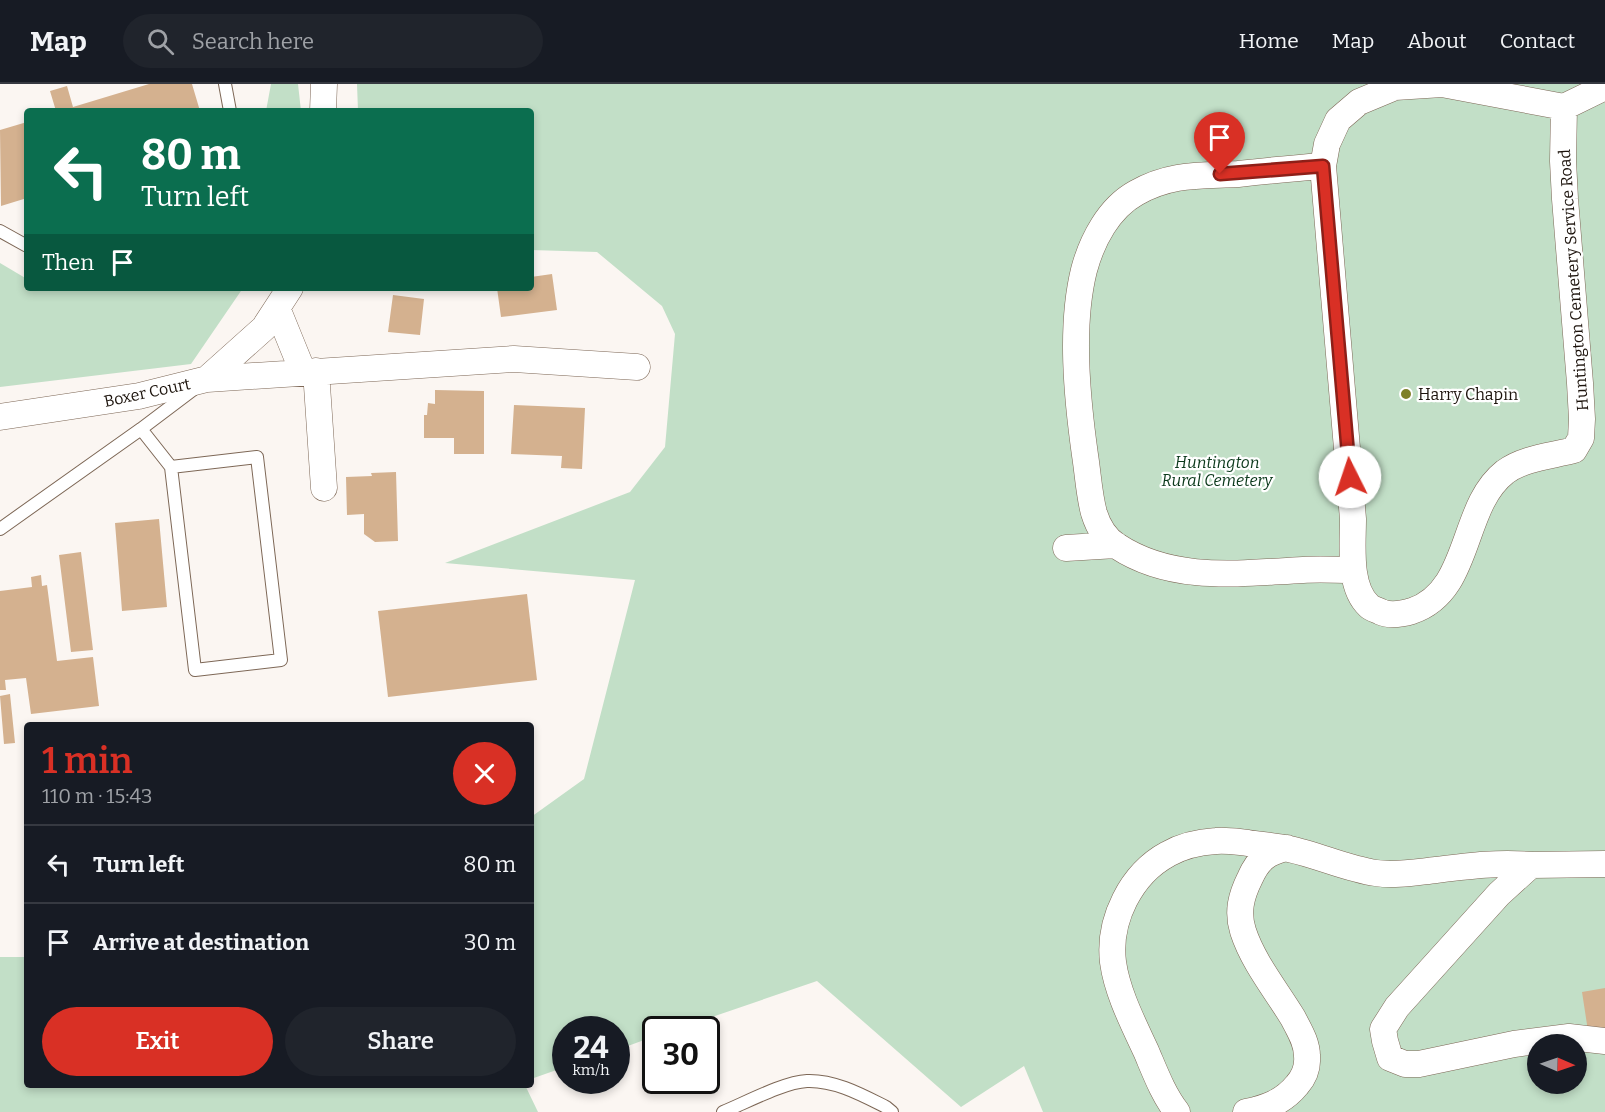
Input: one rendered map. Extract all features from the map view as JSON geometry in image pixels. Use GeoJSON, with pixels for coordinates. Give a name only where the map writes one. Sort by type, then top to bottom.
{"type":"FeatureCollection","features":[{"type":"Feature","properties":{"kind":"street"},"geometry":{"type":"LineString","coordinates":[[323,108],[324,84]]}},
{"type":"Feature","properties":{"kind":"street","name":"Huntington Cemetery Service Road"},"geometry":{"type":"LineString","coordinates":[[1442,84],[1564,107],[1563,160],[1583,455],[1522,462],[1505,472],[1489,489],[1454,573],[1441,592],[1424,607],[1402,614],[1384,614],[1370,607],[1360,594],[1353,570],[1353,519],[1323,166],[1327,144],[1338,120],[1359,102],[1395,87],[1442,84]]}},
{"type":"Feature","properties":{"kind":"street"},"geometry":{"type":"LineString","coordinates":[[1564,107],[1605,87]]}},
{"type":"Feature","properties":{"kind":"street"},"geometry":{"type":"LineString","coordinates":[[1323,166],[1235,174],[1179,176],[1135,193],[1121,205],[1105,222],[1092,244],[1084,270],[1077,335],[1081,423],[1095,515],[1104,534],[1116,545],[1134,555],[1183,571],[1240,574],[1353,570]]}},
{"type":"Feature","properties":{"kind":"street"},"geometry":{"type":"LineString","coordinates":[[284,298],[309,372],[324,488]]}},
{"type":"Feature","properties":{"kind":"street","name":"Boxer Court"},"geometry":{"type":"LineString","coordinates":[[0,417],[139,396],[207,379],[264,327],[284,298]]}},
{"type":"Feature","properties":{"kind":"street"},"geometry":{"type":"LineString","coordinates":[[207,379],[514,359],[637,367]]}},
{"type":"Feature","properties":{"kind":"street"},"geometry":{"type":"LineString","coordinates":[[1066,548],[1116,545]]}},
{"type":"Feature","properties":{"kind":"street"},"geometry":{"type":"LineString","coordinates":[[1177,1112],[1164,1093],[1134,1024],[1123,997],[1113,961],[1117,921],[1130,890],[1140,876],[1167,854],[1184,847],[1220,840],[1287,848],[1377,873],[1507,863],[1605,864]]}},
{"type":"Feature","properties":{"kind":"street"},"geometry":{"type":"LineString","coordinates":[[1246,1112],[1274,1104],[1285,1097],[1302,1079],[1306,1069],[1308,1055],[1301,1033],[1248,943],[1240,915],[1244,890],[1254,868],[1274,851],[1287,848]]}},
{"type":"Feature","properties":{"kind":"street"},"geometry":{"type":"LineString","coordinates":[[1531,865],[1499,894],[1397,1007],[1383,1029],[1384,1041],[1390,1058],[1405,1064],[1419,1064],[1514,1044],[1569,1037],[1605,1041]]}},
{"type":"Feature","properties":{"kind":"lane"},"geometry":{"type":"LineString","coordinates":[[225,84],[229,108]]}},
{"type":"Feature","properties":{"kind":"lane"},"geometry":{"type":"LineString","coordinates":[[0,231],[24,244]]}},
{"type":"Feature","properties":{"kind":"lane"},"geometry":{"type":"LineString","coordinates":[[0,529],[207,379]]}},
{"type":"Feature","properties":{"kind":"lane"},"geometry":{"type":"LineString","coordinates":[[141,429],[171,467],[195,670],[281,660],[257,457],[171,467]]}},
{"type":"Feature","properties":{"kind":"lane"},"geometry":{"type":"LineString","coordinates":[[723,1112],[789,1084],[806,1081],[846,1088],[892,1112]]}},
{"type":"Feature","properties":{"kind":"green space"},"geometry":{"type":"Polygon","coordinates":[[[271,84],[298,84],[301,108],[267,108],[271,84]]]}},
{"type":"Feature","properties":{"kind":"green space","name":"Huntington Rural Cemetery"},"geometry":{"type":"Polygon","coordinates":[[[357,84],[1605,84],[1605,1112],[1043,1112],[1024,1066],[961,1107],[817,981],[715,1016],[642,1016],[642,1041],[630,1045],[630,1016],[552,1016],[552,1072],[534,1078],[534,815],[584,779],[635,580],[445,563],[630,492],[665,447],[675,334],[662,306],[597,252],[534,250],[534,108],[358,108],[357,84]]]}},
{"type":"Feature","properties":{"kind":"green space"},"geometry":{"type":"Polygon","coordinates":[[[0,263],[24,277],[24,291],[241,291],[191,364],[0,387],[0,263]]]}},
{"type":"Feature","properties":{"kind":"green space"},"geometry":{"type":"Polygon","coordinates":[[[0,957],[24,957],[24,1088],[526,1088],[538,1112],[0,1112],[0,957]]]}},
{"type":"Feature","properties":{"kind":"building"},"geometry":{"type":"Polygon","coordinates":[[[149,84],[192,84],[199,108],[55,108],[50,91],[67,86],[73,107],[149,84]]]}},
{"type":"Feature","properties":{"kind":"building"},"geometry":{"type":"Polygon","coordinates":[[[24,123],[24,199],[1,206],[0,130],[24,123]]]}},
{"type":"Feature","properties":{"kind":"building"},"geometry":{"type":"Polygon","coordinates":[[[552,274],[557,310],[501,317],[497,291],[534,291],[534,277],[552,274]]]}},
{"type":"Feature","properties":{"kind":"building"},"geometry":{"type":"Polygon","coordinates":[[[393,295],[424,299],[420,335],[388,332],[393,295]]]}},
{"type":"Feature","properties":{"kind":"building"},"geometry":{"type":"Polygon","coordinates":[[[435,390],[484,391],[484,454],[454,454],[454,438],[424,438],[424,415],[427,415],[428,403],[435,404],[435,390]]]}},
{"type":"Feature","properties":{"kind":"building"},"geometry":{"type":"Polygon","coordinates":[[[514,405],[585,408],[582,469],[561,468],[562,456],[511,454],[514,405]]]}},
{"type":"Feature","properties":{"kind":"building"},"geometry":{"type":"Polygon","coordinates":[[[396,472],[398,541],[375,542],[364,534],[364,514],[347,515],[346,477],[396,472]]]}},
{"type":"Feature","properties":{"kind":"building"},"geometry":{"type":"Polygon","coordinates":[[[159,519],[167,607],[122,611],[115,523],[159,519]]]}},
{"type":"Feature","properties":{"kind":"building"},"geometry":{"type":"Polygon","coordinates":[[[81,552],[93,650],[71,652],[59,555],[81,552]]]}},
{"type":"Feature","properties":{"kind":"building"},"geometry":{"type":"Polygon","coordinates":[[[41,575],[42,586],[47,585],[57,661],[93,657],[99,706],[31,714],[26,678],[5,680],[6,690],[0,690],[0,591],[32,587],[31,577],[41,575]]]}},
{"type":"Feature","properties":{"kind":"building"},"geometry":{"type":"Polygon","coordinates":[[[527,594],[537,680],[388,697],[378,611],[527,594]]]}},
{"type":"Feature","properties":{"kind":"building"},"geometry":{"type":"Polygon","coordinates":[[[10,694],[15,743],[4,744],[0,696],[10,694]]]}},
{"type":"Feature","properties":{"kind":"building"},"geometry":{"type":"Polygon","coordinates":[[[1605,988],[1605,1028],[1588,1031],[1582,992],[1605,988]]]}},
{"type":"Feature","properties":{"kind":"place","name":"Harry Chapin"},"geometry":{"type":"Point","coordinates":[1406,394]}},
{"type":"Feature","properties":{"kind":"route"},"geometry":{"type":"LineString","coordinates":[[1220,174],[1323,166],[1350,477]]}}]}
